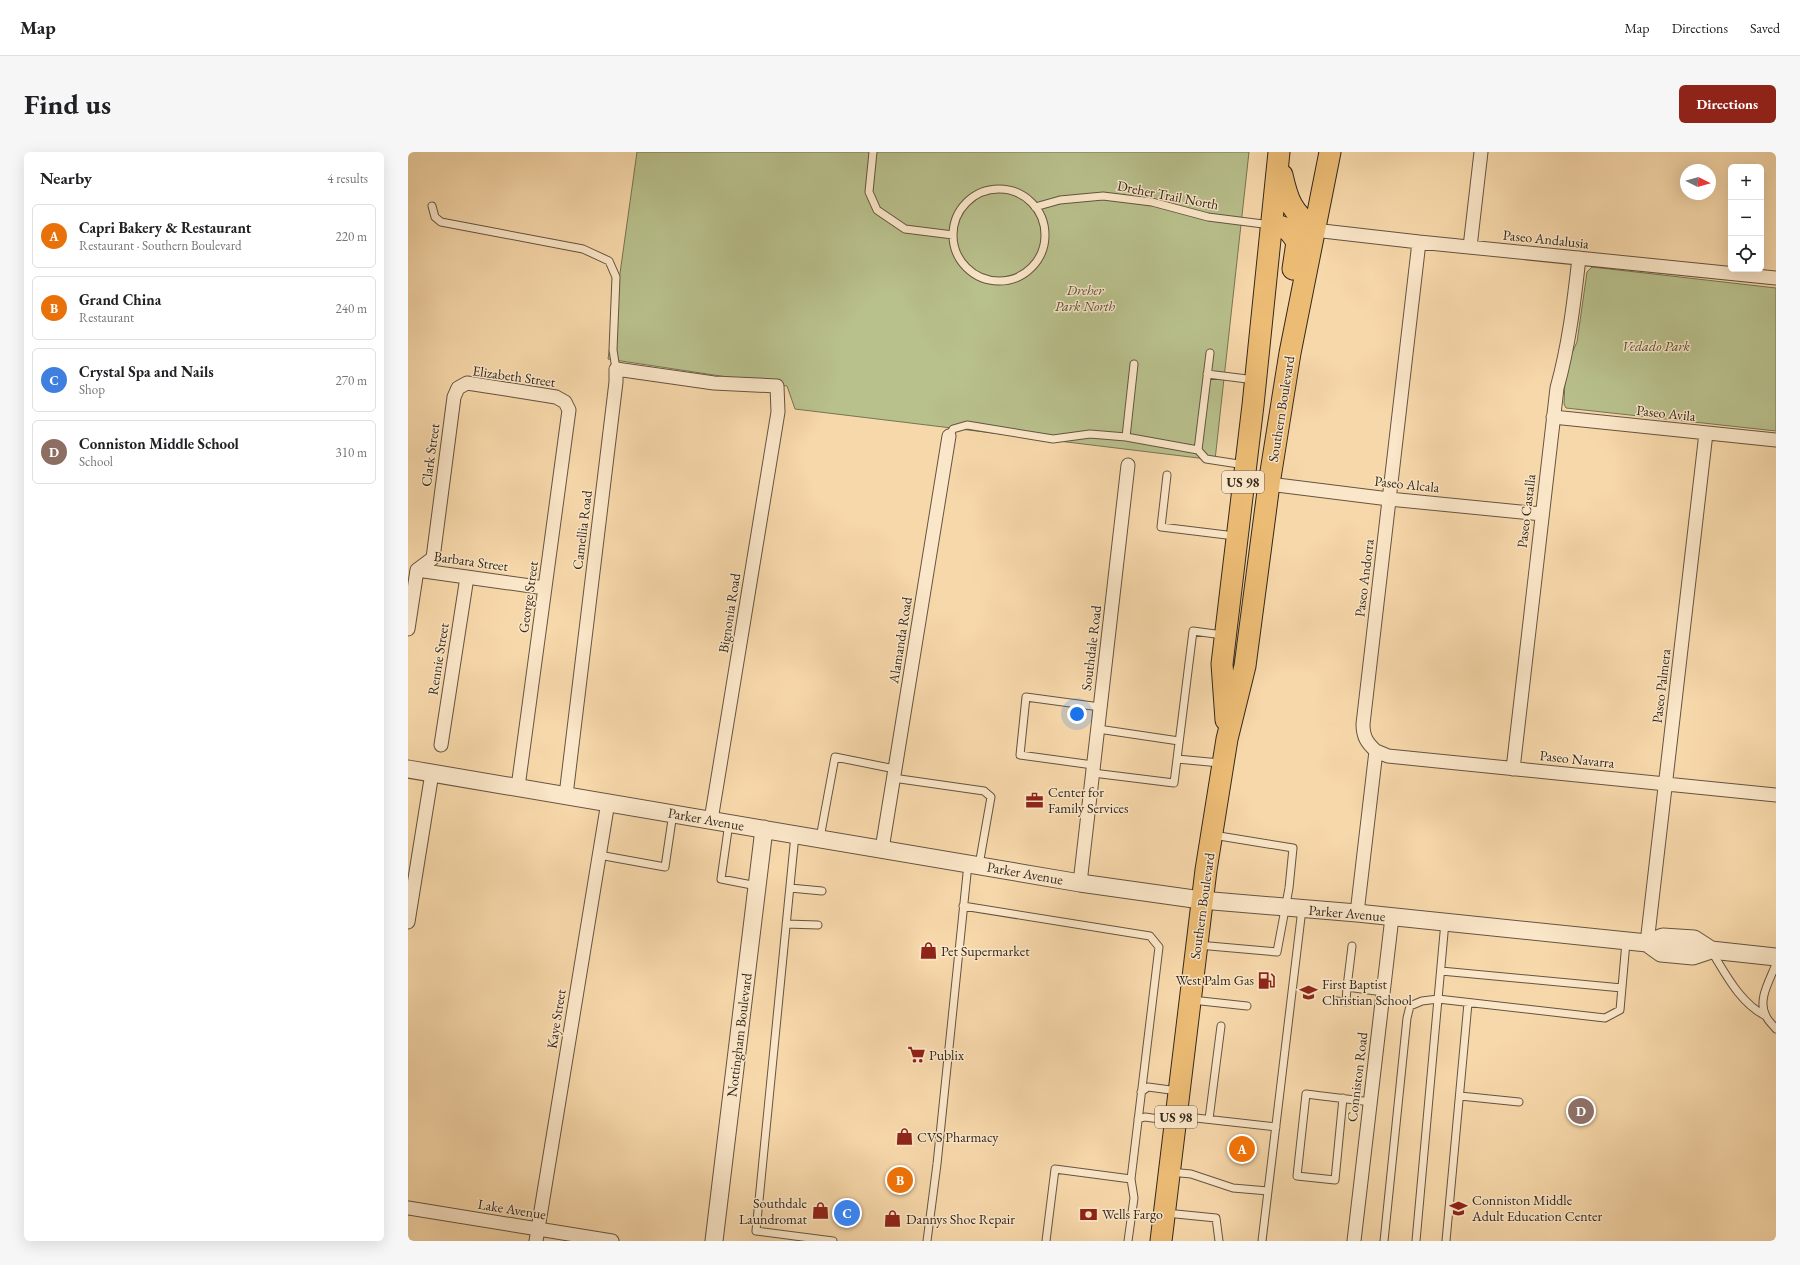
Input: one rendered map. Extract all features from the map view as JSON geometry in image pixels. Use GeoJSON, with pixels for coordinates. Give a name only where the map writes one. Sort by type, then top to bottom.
{"type":"FeatureCollection","features":[{"type":"Feature","properties":{"kind":"main road","name":"Southern Boulevard"},"geometry":{"type":"LineString","coordinates":[[1161,1241],[1196,945],[1223,764],[1227,739],[1245,666],[1269,484],[1299,305],[1330,152]]}},
{"type":"Feature","properties":{"kind":"main road","name":"Southern Boulevard"},"geometry":{"type":"LineString","coordinates":[[1227,739],[1222,664],[1253,405],[1273,225],[1279,155]]}},
{"type":"Feature","properties":{"kind":"main road"},"geometry":{"type":"LineString","coordinates":[[1279,155],[1286,194],[1297,216],[1314,230]]}},
{"type":"Feature","properties":{"kind":"main road"},"geometry":{"type":"LineString","coordinates":[[1273,225],[1281,226],[1289,230],[1297,242],[1290,284],[1299,305]]}},
{"type":"Feature","properties":{"kind":"main road"},"geometry":{"type":"LineString","coordinates":[[1253,405],[1260,451],[1269,484]]}},
{"type":"Feature","properties":{"kind":"street"},"geometry":{"type":"LineString","coordinates":[[1470,247],[1481,152]]}},
{"type":"Feature","properties":{"kind":"street","name":"Paseo Andalusia"},"geometry":{"type":"LineString","coordinates":[[1314,230],[1776,278]]}},
{"type":"Feature","properties":{"kind":"street","name":"Paseo Andorra"},"geometry":{"type":"LineString","coordinates":[[1376,751],[1367,742],[1363,734],[1363,724],[1419,242]]}},
{"type":"Feature","properties":{"kind":"street","name":"Paseo Castalla"},"geometry":{"type":"LineString","coordinates":[[1512,768],[1553,417],[1557,388],[1566,356],[1570,333],[1579,258]]}},
{"type":"Feature","properties":{"kind":"street","name":"Bignonia Road"},"geometry":{"type":"LineString","coordinates":[[616,369],[714,383],[777,386],[778,412],[711,820]]}},
{"type":"Feature","properties":{"kind":"street","name":"Camellia Road"},"geometry":{"type":"LineString","coordinates":[[566,795],[616,382],[616,369]]}},
{"type":"Feature","properties":{"kind":"street","name":"Elizabeth Street"},"geometry":{"type":"LineString","coordinates":[[454,396],[458,388],[467,383],[556,397],[565,402],[569,410]]}},
{"type":"Feature","properties":{"kind":"street","name":"Clark Street"},"geometry":{"type":"LineString","coordinates":[[416,570],[432,558],[454,396]]}},
{"type":"Feature","properties":{"kind":"street","name":"George Street"},"geometry":{"type":"LineString","coordinates":[[518,787],[569,410]]}},
{"type":"Feature","properties":{"kind":"street","name":"Paseo Avila"},"geometry":{"type":"LineString","coordinates":[[1553,417],[1776,440]]}},
{"type":"Feature","properties":{"kind":"street","name":"Paseo Palmera"},"geometry":{"type":"LineString","coordinates":[[1647,943],[1706,433]]}},
{"type":"Feature","properties":{"kind":"street","name":"Alamanda Road"},"geometry":{"type":"LineString","coordinates":[[882,849],[949,436]]}},
{"type":"Feature","properties":{"kind":"street","name":"Southdale Road"},"geometry":{"type":"LineString","coordinates":[[1080,882],[1128,465]]}},
{"type":"Feature","properties":{"kind":"street","name":"Paseo Alcala"},"geometry":{"type":"LineString","coordinates":[[1269,484],[1389,499],[1542,514]]}},
{"type":"Feature","properties":{"kind":"street"},"geometry":{"type":"LineString","coordinates":[[408,630],[416,570]]}},
{"type":"Feature","properties":{"kind":"street","name":"Barbara Street"},"geometry":{"type":"LineString","coordinates":[[416,570],[545,588]]}},
{"type":"Feature","properties":{"kind":"street","name":"Rennie Street"},"geometry":{"type":"LineString","coordinates":[[441,745],[467,577]]}},
{"type":"Feature","properties":{"kind":"street"},"geometry":{"type":"LineString","coordinates":[[1356,913],[1376,751]]}},
{"type":"Feature","properties":{"kind":"street","name":"Paseo Navarra"},"geometry":{"type":"LineString","coordinates":[[1376,751],[1388,756],[1776,795]]}},
{"type":"Feature","properties":{"kind":"street","name":"Parker Avenue"},"geometry":{"type":"LineString","coordinates":[[408,770],[518,787],[1080,882],[1202,900],[1356,913],[1647,943],[1661,953],[1693,956],[1711,950],[1776,957]]}},
{"type":"Feature","properties":{"kind":"street"},"geometry":{"type":"LineString","coordinates":[[408,922],[432,773]]}},
{"type":"Feature","properties":{"kind":"street","name":"Kaye Street"},"geometry":{"type":"LineString","coordinates":[[537,1235],[608,802]]}},
{"type":"Feature","properties":{"kind":"street","name":"Nottingham Boulevard"},"geometry":{"type":"LineString","coordinates":[[714,1241],[764,829]]}},
{"type":"Feature","properties":{"kind":"street","name":"Conniston Road"},"geometry":{"type":"LineString","coordinates":[[1354,1241],[1392,917]]}},
{"type":"Feature","properties":{"kind":"street","name":"Lake Avenue"},"geometry":{"type":"LineString","coordinates":[[408,1208],[537,1235],[612,1241]]}},
{"type":"Feature","properties":{"kind":"lane"},"geometry":{"type":"LineString","coordinates":[[873,152],[868,192],[877,210],[905,229],[953,235]]}},
{"type":"Feature","properties":{"kind":"lane"},"geometry":{"type":"LineString","coordinates":[[998,189],[1012,190],[1025,197],[1035,207],[1043,220],[1045,236],[1042,251],[1034,265],[1024,274],[1011,280],[997,282],[983,279],[971,272],[961,262],[955,249],[953,235],[955,221],[961,208],[971,198],[984,191],[998,189]]}},
{"type":"Feature","properties":{"kind":"lane","name":"Dreher Trail North"},"geometry":{"type":"LineString","coordinates":[[1035,207],[1060,200],[1104,196],[1152,202],[1208,217],[1273,225]]}},
{"type":"Feature","properties":{"kind":"lane","name":"Camellia Road"},"geometry":{"type":"LineString","coordinates":[[432,206],[435,217],[441,222],[583,249],[609,262],[616,277],[613,350],[616,369]]}},
{"type":"Feature","properties":{"kind":"lane"},"geometry":{"type":"LineString","coordinates":[[1198,450],[1210,353]]}},
{"type":"Feature","properties":{"kind":"lane"},"geometry":{"type":"LineString","coordinates":[[1126,437],[1134,364]]}},
{"type":"Feature","properties":{"kind":"lane"},"geometry":{"type":"LineString","coordinates":[[1207,374],[1255,380]]}},
{"type":"Feature","properties":{"kind":"lane"},"geometry":{"type":"LineString","coordinates":[[949,436],[953,429],[967,425],[1053,439],[1090,434],[1126,437],[1198,450],[1206,459],[1245,465]]}},
{"type":"Feature","properties":{"kind":"lane"},"geometry":{"type":"LineString","coordinates":[[1167,475],[1160,527],[1237,536]]}},
{"type":"Feature","properties":{"kind":"lane"},"geometry":{"type":"LineString","coordinates":[[1100,707],[1026,697],[1020,755],[1174,783],[1193,631],[1225,636]]}},
{"type":"Feature","properties":{"kind":"lane"},"geometry":{"type":"LineString","coordinates":[[1098,729],[1179,741]]}},
{"type":"Feature","properties":{"kind":"lane"},"geometry":{"type":"LineString","coordinates":[[820,838],[835,757],[894,774],[984,791],[991,797],[963,906],[937,1164],[927,1241]]}},
{"type":"Feature","properties":{"kind":"lane"},"geometry":{"type":"LineString","coordinates":[[1177,759],[1223,764]]}},
{"type":"Feature","properties":{"kind":"lane"},"geometry":{"type":"LineString","coordinates":[[599,855],[665,867],[673,813]]}},
{"type":"Feature","properties":{"kind":"lane"},"geometry":{"type":"LineString","coordinates":[[729,823],[721,879],[757,886]]}},
{"type":"Feature","properties":{"kind":"lane"},"geometry":{"type":"LineString","coordinates":[[795,834],[756,1231],[833,1241]]}},
{"type":"Feature","properties":{"kind":"lane"},"geometry":{"type":"LineString","coordinates":[[1212,835],[1293,848],[1294,908],[1276,1127],[1262,1241]]}},
{"type":"Feature","properties":{"kind":"lane"},"geometry":{"type":"LineString","coordinates":[[790,888],[822,891]]}},
{"type":"Feature","properties":{"kind":"lane"},"geometry":{"type":"LineString","coordinates":[[963,906],[1150,936],[1159,947],[1131,1179],[1134,1198],[1128,1241]]}},
{"type":"Feature","properties":{"kind":"lane"},"geometry":{"type":"LineString","coordinates":[[1196,945],[1277,952],[1294,908]]}},
{"type":"Feature","properties":{"kind":"lane"},"geometry":{"type":"LineString","coordinates":[[1416,1241],[1444,922]]}},
{"type":"Feature","properties":{"kind":"lane"},"geometry":{"type":"LineString","coordinates":[[786,924],[818,925]]}},
{"type":"Feature","properties":{"kind":"lane"},"geometry":{"type":"LineString","coordinates":[[1384,1241],[1407,1018],[1410,1006],[1422,1001],[1438,999],[1605,1018],[1620,1010],[1626,941]]}},
{"type":"Feature","properties":{"kind":"lane"},"geometry":{"type":"LineString","coordinates":[[1327,1000],[1346,1002],[1352,946]]}},
{"type":"Feature","properties":{"kind":"lane"},"geometry":{"type":"LineString","coordinates":[[1711,950],[1733,986],[1756,1011],[1766,1016]]}},
{"type":"Feature","properties":{"kind":"lane"},"geometry":{"type":"LineString","coordinates":[[1776,964],[1763,996],[1762,1006],[1766,1016],[1776,1029]]}},
{"type":"Feature","properties":{"kind":"lane"},"geometry":{"type":"LineString","coordinates":[[1440,971],[1622,988]]}},
{"type":"Feature","properties":{"kind":"lane"},"geometry":{"type":"LineString","coordinates":[[1347,986],[1384,992]]}},
{"type":"Feature","properties":{"kind":"lane"},"geometry":{"type":"LineString","coordinates":[[1190,1000],[1247,1006]]}},
{"type":"Feature","properties":{"kind":"lane"},"geometry":{"type":"LineString","coordinates":[[1446,1241],[1468,1002]]}},
{"type":"Feature","properties":{"kind":"lane"},"geometry":{"type":"LineString","coordinates":[[1210,1119],[1221,1026]]}},
{"type":"Feature","properties":{"kind":"lane"},"geometry":{"type":"LineString","coordinates":[[1141,1092],[1148,1087],[1179,1091]]}},
{"type":"Feature","properties":{"kind":"lane"},"geometry":{"type":"LineString","coordinates":[[1343,1098],[1335,1180],[1297,1176],[1306,1094],[1343,1098],[1371,1102]]}},
{"type":"Feature","properties":{"kind":"lane"},"geometry":{"type":"LineString","coordinates":[[1460,1096],[1519,1102]]}},
{"type":"Feature","properties":{"kind":"lane"},"geometry":{"type":"LineString","coordinates":[[1138,1119],[1145,1117],[1210,1119],[1276,1127]]}},
{"type":"Feature","properties":{"kind":"lane"},"geometry":{"type":"LineString","coordinates":[[1046,1241],[1055,1170],[1131,1179]]}},
{"type":"Feature","properties":{"kind":"lane"},"geometry":{"type":"LineString","coordinates":[[1169,1172],[1191,1174],[1233,1188],[1268,1191]]}},
{"type":"Feature","properties":{"kind":"lane"},"geometry":{"type":"LineString","coordinates":[[1164,1212],[1216,1218],[1219,1241]]}},
{"type":"Feature","properties":{"kind":"green space","name":"Dreher Park North"},"geometry":{"type":"Polygon","coordinates":[[[637,152],[1249,152],[1215,460],[795,409],[787,386],[608,359],[637,152]]]}},
{"type":"Feature","properties":{"kind":"green space","name":"Vedado Park"},"geometry":{"type":"Polygon","coordinates":[[[1592,267],[1776,288],[1776,431],[1566,408],[1564,404],[1565,379],[1571,355],[1577,342],[1587,272],[1592,267]]]}},
{"type":"Feature","properties":{"kind":"place","name":"Center for Family Services"},"geometry":{"type":"Point","coordinates":[1035,800]}},
{"type":"Feature","properties":{"kind":"place","name":"Pet Supermarket"},"geometry":{"type":"Point","coordinates":[928,951]}},
{"type":"Feature","properties":{"kind":"place","name":"West Palm Gas"},"geometry":{"type":"Point","coordinates":[1267,980]}},
{"type":"Feature","properties":{"kind":"place","name":"First Baptist Christian School"},"geometry":{"type":"Point","coordinates":[1309,992]}},
{"type":"Feature","properties":{"kind":"place","name":"Publix"},"geometry":{"type":"Point","coordinates":[916,1055]}},
{"type":"Feature","properties":{"kind":"place","name":"Conniston Middle School"},"geometry":{"type":"Point","coordinates":[1581,1111]}},
{"type":"Feature","properties":{"kind":"place","name":"CVS Pharmacy"},"geometry":{"type":"Point","coordinates":[904,1137]}},
{"type":"Feature","properties":{"kind":"place","name":"Capri Bakery & Restaurant"},"geometry":{"type":"Point","coordinates":[1242,1149]}},
{"type":"Feature","properties":{"kind":"place","name":"Grand China"},"geometry":{"type":"Point","coordinates":[900,1180]}},
{"type":"Feature","properties":{"kind":"place","name":"Conniston Middle Adult Education Center"},"geometry":{"type":"Point","coordinates":[1459,1208]}},
{"type":"Feature","properties":{"kind":"place","name":"Southdale Laundromat"},"geometry":{"type":"Point","coordinates":[820,1211]}},
{"type":"Feature","properties":{"kind":"place","name":"Crystal Spa and Nails"},"geometry":{"type":"Point","coordinates":[847,1213]}},
{"type":"Feature","properties":{"kind":"place","name":"Wells Fargo"},"geometry":{"type":"Point","coordinates":[1089,1214]}},
{"type":"Feature","properties":{"kind":"place","name":"Dannys Shoe Repair"},"geometry":{"type":"Point","coordinates":[893,1219]}}]}
